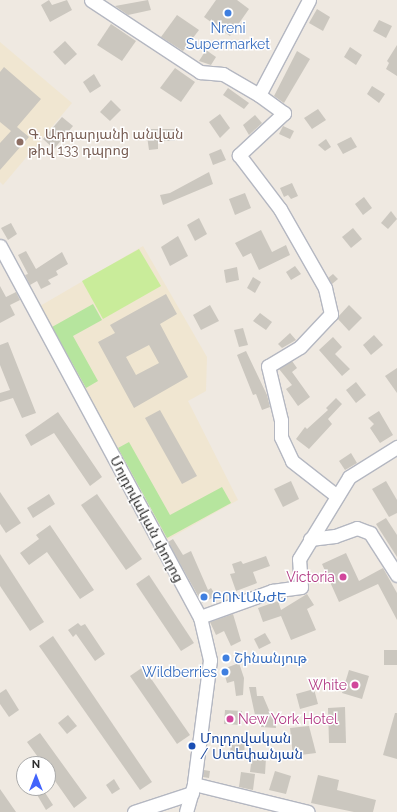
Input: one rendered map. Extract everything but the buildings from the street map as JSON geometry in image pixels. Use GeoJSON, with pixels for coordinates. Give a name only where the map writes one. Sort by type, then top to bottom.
{"type":"FeatureCollection","features":[{"type":"Feature","properties":{"kind":"street"},"geometry":{"type":"LineString","coordinates":[[91,0],[200,72],[223,74],[259,95],[284,113],[239,155],[280,209],[325,288],[331,314],[300,348],[268,366],[280,420],[280,437],[292,461],[338,496]]}},
{"type":"Feature","properties":{"kind":"street"},"geometry":{"type":"LineString","coordinates":[[259,95],[309,0]]}},
{"type":"Feature","properties":{"kind":"street","name":"Մոլդովական փողոց"},"geometry":{"type":"LineString","coordinates":[[0,246],[200,617],[210,660],[193,789],[186,812]]}},
{"type":"Feature","properties":{"kind":"street"},"geometry":{"type":"LineString","coordinates":[[200,617],[272,591],[301,587],[299,559],[349,477],[397,447]]}},
{"type":"Feature","properties":{"kind":"street"},"geometry":{"type":"LineString","coordinates":[[310,539],[335,536],[357,528],[370,533],[397,576]]}},
{"type":"Feature","properties":{"kind":"street"},"geometry":{"type":"LineString","coordinates":[[134,812],[193,789],[308,812]]}},
{"type":"Feature","properties":{"kind":"shaded area","name":"Գ. Ադդարյանի անվան թիվ 133 դպրոց"},"geometry":{"type":"Polygon","coordinates":[[[0,42],[72,103],[3,185],[0,182],[0,42]]]}},
{"type":"Feature","properties":{"kind":"shaded area"},"geometry":{"type":"Polygon","coordinates":[[[143,246],[207,357],[206,391],[188,401],[238,500],[167,540],[40,306],[143,246]]]}},
{"type":"Feature","properties":{"kind":"green space"},"geometry":{"type":"Polygon","coordinates":[[[139,249],[161,286],[103,319],[82,281],[139,249]]]}},
{"type":"Feature","properties":{"kind":"green space"},"geometry":{"type":"Polygon","coordinates":[[[93,304],[102,320],[73,336],[98,381],[86,388],[52,327],[93,304]]]}},
{"type":"Feature","properties":{"kind":"green space"},"geometry":{"type":"Polygon","coordinates":[[[129,442],[170,515],[222,487],[231,503],[167,538],[118,448],[129,442]]]}},
{"type":"Feature","properties":{"kind":"place","name":"Nreni Supermarket"},"geometry":{"type":"Point","coordinates":[228,13]}},
{"type":"Feature","properties":{"kind":"place","name":"Գ. Ադդարյանի անվան թիվ 133 դպրոց"},"geometry":{"type":"Point","coordinates":[20,142]}},
{"type":"Feature","properties":{"kind":"place","name":"Victoria"},"geometry":{"type":"Point","coordinates":[343,577]}},
{"type":"Feature","properties":{"kind":"place","name":"ԲՈՒԼԱՆԺԵ"},"geometry":{"type":"Point","coordinates":[204,597]}},
{"type":"Feature","properties":{"kind":"place","name":"Շինանյութ"},"geometry":{"type":"Point","coordinates":[226,658]}},
{"type":"Feature","properties":{"kind":"place","name":"Wildberries"},"geometry":{"type":"Point","coordinates":[225,672]}},
{"type":"Feature","properties":{"kind":"place","name":"White"},"geometry":{"type":"Point","coordinates":[355,685]}},
{"type":"Feature","properties":{"kind":"place","name":"New York Hotel"},"geometry":{"type":"Point","coordinates":[230,719]}},
{"type":"Feature","properties":{"kind":"place","name":"Մոլդովական / Ստեփանյան"},"geometry":{"type":"Point","coordinates":[192,746]}}]}
